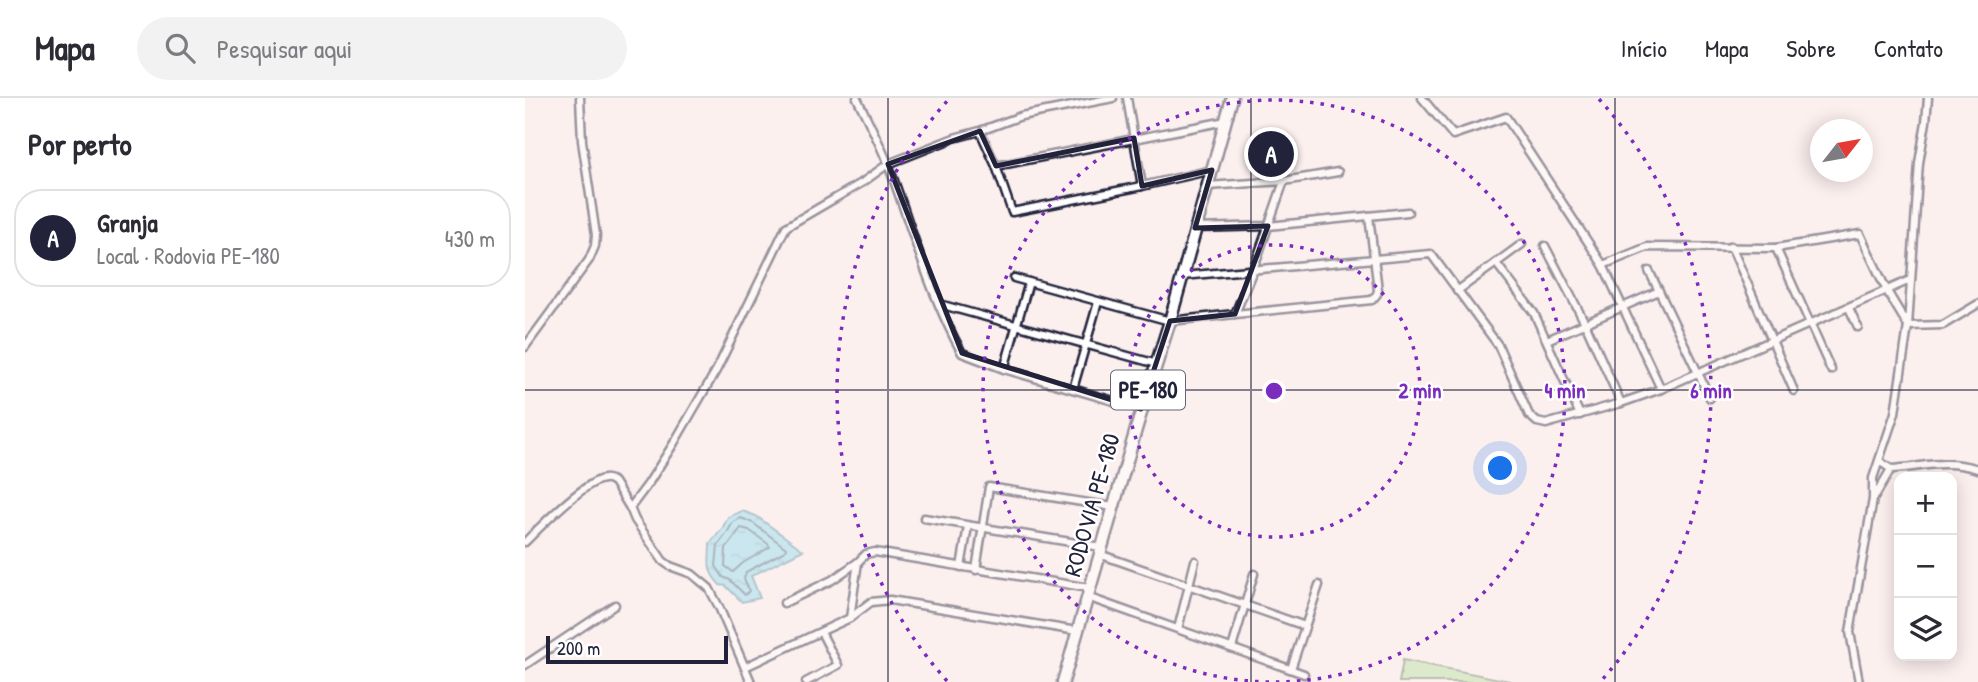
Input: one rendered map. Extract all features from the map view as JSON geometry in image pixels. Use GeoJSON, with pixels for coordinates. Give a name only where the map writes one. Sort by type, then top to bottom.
{"type":"FeatureCollection","features":[{"type":"Feature","properties":{"kind":"main road","name":"RODOVIA PE-180"},"geometry":{"type":"LineString","coordinates":[[1063,682],[1233,98]]}},
{"type":"Feature","properties":{"kind":"street"},"geometry":{"type":"LineString","coordinates":[[525,347],[589,260],[595,246],[596,235],[586,174],[580,98]]}},
{"type":"Feature","properties":{"kind":"street"},"geometry":{"type":"LineString","coordinates":[[857,98],[888,164],[939,304],[962,353],[1004,369],[1142,409]]}},
{"type":"Feature","properties":{"kind":"street"},"geometry":{"type":"LineString","coordinates":[[630,508],[674,443],[717,369],[786,227],[863,182],[888,164],[1021,116],[1076,102],[1113,98]]}},
{"type":"Feature","properties":{"kind":"street"},"geometry":{"type":"LineString","coordinates":[[1127,98],[1142,186]]}},
{"type":"Feature","properties":{"kind":"street"},"geometry":{"type":"LineString","coordinates":[[1422,98],[1453,135],[1506,117],[1603,265],[1661,389]]}},
{"type":"Feature","properties":{"kind":"street"},"geometry":{"type":"LineString","coordinates":[[1859,682],[1850,632],[1873,499],[1873,478],[1895,413],[1908,326],[1919,163],[1928,98]]}},
{"type":"Feature","properties":{"kind":"street"},"geometry":{"type":"LineString","coordinates":[[996,166],[1226,121]]}},
{"type":"Feature","properties":{"kind":"street"},"geometry":{"type":"LineString","coordinates":[[980,131],[996,166],[1011,212],[1212,170]]}},
{"type":"Feature","properties":{"kind":"street"},"geometry":{"type":"LineString","coordinates":[[1207,187],[1338,172]]}},
{"type":"Feature","properties":{"kind":"street"},"geometry":{"type":"LineString","coordinates":[[1235,314],[1253,271],[1284,180]]}},
{"type":"Feature","properties":{"kind":"street"},"geometry":{"type":"LineString","coordinates":[[1195,228],[1268,226],[1408,212]]}},
{"type":"Feature","properties":{"kind":"street"},"geometry":{"type":"LineString","coordinates":[[1014,278],[1170,321],[1369,302],[1377,294],[1369,216]]}},
{"type":"Feature","properties":{"kind":"street"},"geometry":{"type":"LineString","coordinates":[[1603,265],[1647,247],[1776,248],[1860,234],[1887,291],[1908,326]]}},
{"type":"Feature","properties":{"kind":"street"},"geometry":{"type":"LineString","coordinates":[[1457,291],[1522,244]]}},
{"type":"Feature","properties":{"kind":"street"},"geometry":{"type":"LineString","coordinates":[[1545,246],[1622,403]]}},
{"type":"Feature","properties":{"kind":"street"},"geometry":{"type":"LineString","coordinates":[[1731,246],[1794,391]]}},
{"type":"Feature","properties":{"kind":"street"},"geometry":{"type":"LineString","coordinates":[[1776,248],[1831,370]]}},
{"type":"Feature","properties":{"kind":"street"},"geometry":{"type":"LineString","coordinates":[[1182,276],[1431,254],[1498,345],[1532,418],[1546,424],[1661,389],[1910,280]]}},
{"type":"Feature","properties":{"kind":"street"},"geometry":{"type":"LineString","coordinates":[[1496,263],[1534,313],[1580,415]]}},
{"type":"Feature","properties":{"kind":"street"},"geometry":{"type":"LineString","coordinates":[[1649,271],[1710,398]]}},
{"type":"Feature","properties":{"kind":"street"},"geometry":{"type":"LineString","coordinates":[[1004,369],[1029,282]]}},
{"type":"Feature","properties":{"kind":"street"},"geometry":{"type":"LineString","coordinates":[[1547,340],[1660,291]]}},
{"type":"Feature","properties":{"kind":"street"},"geometry":{"type":"LineString","coordinates":[[1073,389],[1098,302]]}},
{"type":"Feature","properties":{"kind":"street"},"geometry":{"type":"LineString","coordinates":[[939,304],[1157,364]]}},
{"type":"Feature","properties":{"kind":"street"},"geometry":{"type":"LineString","coordinates":[[1908,326],[1943,325],[1978,304]]}},
{"type":"Feature","properties":{"kind":"street"},"geometry":{"type":"LineString","coordinates":[[1849,308],[1858,327]]}},
{"type":"Feature","properties":{"kind":"street"},"geometry":{"type":"LineString","coordinates":[[1879,461],[1891,469],[1959,463],[1978,469]]}},
{"type":"Feature","properties":{"kind":"street"},"geometry":{"type":"LineString","coordinates":[[1873,499],[1891,469]]}},
{"type":"Feature","properties":{"kind":"street"},"geometry":{"type":"LineString","coordinates":[[525,542],[583,489],[600,479],[610,479],[663,561],[692,574],[709,588],[751,682]]}},
{"type":"Feature","properties":{"kind":"street"},"geometry":{"type":"LineString","coordinates":[[976,569],[989,487],[1113,507]]}},
{"type":"Feature","properties":{"kind":"street"},"geometry":{"type":"LineString","coordinates":[[924,518],[1100,551],[1188,586],[1305,626]]}},
{"type":"Feature","properties":{"kind":"street"},"geometry":{"type":"LineString","coordinates":[[961,567],[968,526]]}},
{"type":"Feature","properties":{"kind":"street"},"geometry":{"type":"LineString","coordinates":[[784,603],[832,580],[866,554],[879,552],[1088,592],[1178,629],[1304,674]]}},
{"type":"Feature","properties":{"kind":"street"},"geometry":{"type":"LineString","coordinates":[[1178,629],[1195,561]]}},
{"type":"Feature","properties":{"kind":"street"},"geometry":{"type":"LineString","coordinates":[[850,618],[858,562]]}},
{"type":"Feature","properties":{"kind":"street"},"geometry":{"type":"LineString","coordinates":[[1232,648],[1254,574]]}},
{"type":"Feature","properties":{"kind":"street"},"geometry":{"type":"LineString","coordinates":[[1291,669],[1319,584]]}},
{"type":"Feature","properties":{"kind":"street"},"geometry":{"type":"LineString","coordinates":[[745,667],[850,618],[871,602],[890,600],[1077,631]]}},
{"type":"Feature","properties":{"kind":"street"},"geometry":{"type":"LineString","coordinates":[[525,665],[615,605]]}},
{"type":"Feature","properties":{"kind":"street"},"geometry":{"type":"LineString","coordinates":[[806,682],[838,665],[821,632]]}},
{"type":"Feature","properties":{"kind":"highlighted area"},"geometry":{"type":"Polygon","coordinates":[[[980,131],[996,166],[1134,138],[1142,186],[1212,170],[1195,228],[1268,226],[1235,314],[1170,321],[1141,409],[962,353],[888,164],[980,131]]]}},
{"type":"Feature","properties":{"kind":"green space"},"geometry":{"type":"Polygon","coordinates":[[[1403,660],[1510,681],[1510,682],[1399,682],[1403,660]]]}},
{"type":"Feature","properties":{"kind":"water"},"geometry":{"type":"Polygon","coordinates":[[[742,511],[756,516],[803,550],[751,576],[760,598],[742,602],[715,579],[709,561],[710,543],[728,517],[742,511]]]}},
{"type":"Feature","properties":{"kind":"place","name":"Granja"},"geometry":{"type":"Point","coordinates":[1271,154]}}]}
